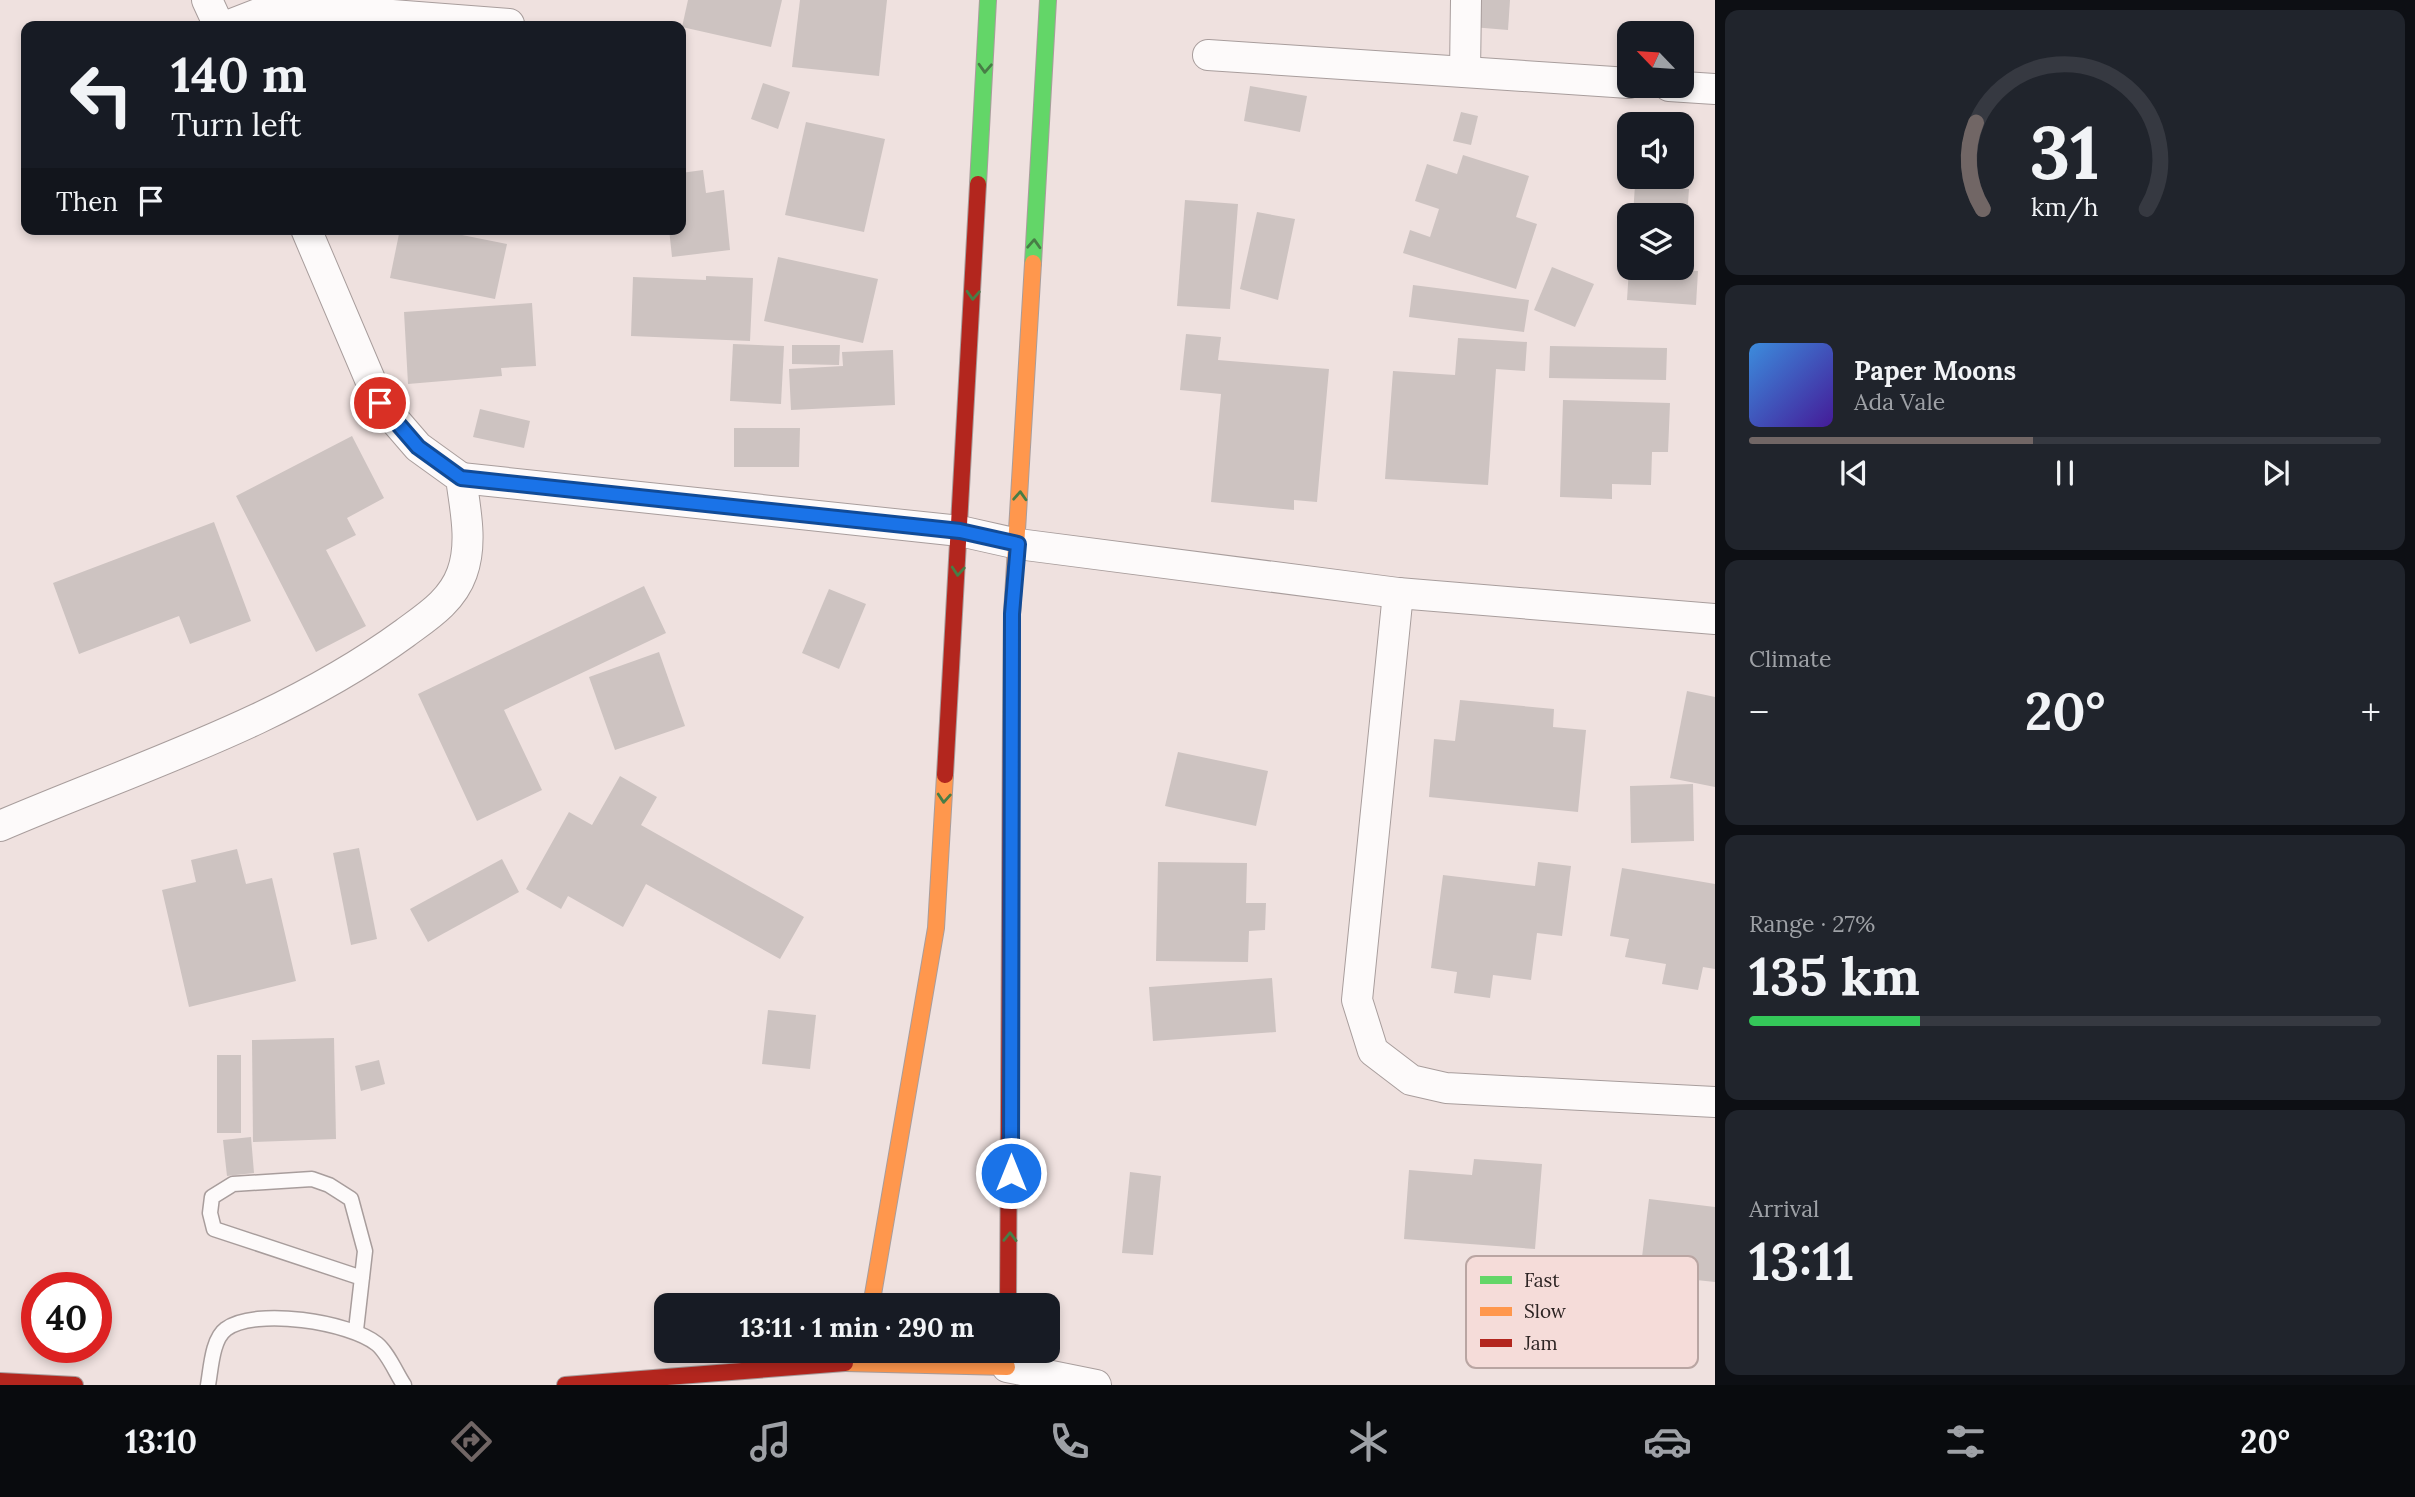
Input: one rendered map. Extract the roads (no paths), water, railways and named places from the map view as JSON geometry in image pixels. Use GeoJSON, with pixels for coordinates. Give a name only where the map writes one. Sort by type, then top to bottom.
{"type":"FeatureCollection","features":[{"type":"Feature","properties":{"kind":"street"},"geometry":{"type":"LineString","coordinates":[[207,0],[217,21]]}},
{"type":"Feature","properties":{"kind":"street"},"geometry":{"type":"LineString","coordinates":[[873,1293],[936,928],[988,0]]}},
{"type":"Feature","properties":{"kind":"street"},"geometry":{"type":"LineString","coordinates":[[1008,1293],[1012,628],[1048,0]]}},
{"type":"Feature","properties":{"kind":"street"},"geometry":{"type":"LineString","coordinates":[[1465,72],[1466,0]]}},
{"type":"Feature","properties":{"kind":"street"},"geometry":{"type":"LineString","coordinates":[[240,21],[268,10],[289,7],[470,21]]}},
{"type":"Feature","properties":{"kind":"street"},"geometry":{"type":"LineString","coordinates":[[1208,55],[1617,82]]}},
{"type":"Feature","properties":{"kind":"street"},"geometry":{"type":"LineString","coordinates":[[1694,88],[1715,89]]}},
{"type":"Feature","properties":{"kind":"street"},"geometry":{"type":"LineString","coordinates":[[309,235],[380,403],[418,447],[461,478],[960,531],[1018,544],[1398,593],[1715,619]]}},
{"type":"Feature","properties":{"kind":"street"},"geometry":{"type":"LineString","coordinates":[[0,826],[246,726],[363,663],[445,603],[463,572],[468,525],[461,478]]}},
{"type":"Feature","properties":{"kind":"street"},"geometry":{"type":"LineString","coordinates":[[1398,593],[1357,1000],[1373,1051],[1411,1080],[1446,1088],[1715,1102]]}},
{"type":"Feature","properties":{"kind":"street"},"geometry":{"type":"LineString","coordinates":[[565,1385],[790,1363]]}},
{"type":"Feature","properties":{"kind":"street"},"geometry":{"type":"LineString","coordinates":[[861,1385],[862,1363]]}},
{"type":"Feature","properties":{"kind":"street"},"geometry":{"type":"LineString","coordinates":[[947,1363],[1007,1368],[1096,1385]]}},
{"type":"Feature","properties":{"kind":"street"},"geometry":{"type":"LineString","coordinates":[[0,1381],[75,1385]]}},
{"type":"Feature","properties":{"kind":"lane"},"geometry":{"type":"LineString","coordinates":[[356,1330],[362,1279],[365,1251],[351,1199],[329,1185],[312,1179],[233,1184],[212,1198],[210,1213],[214,1228],[362,1279]]}},
{"type":"Feature","properties":{"kind":"lane"},"geometry":{"type":"LineString","coordinates":[[208,1385],[214,1350],[223,1330],[241,1321],[314,1321],[356,1330],[380,1346],[404,1385]]}}]}
